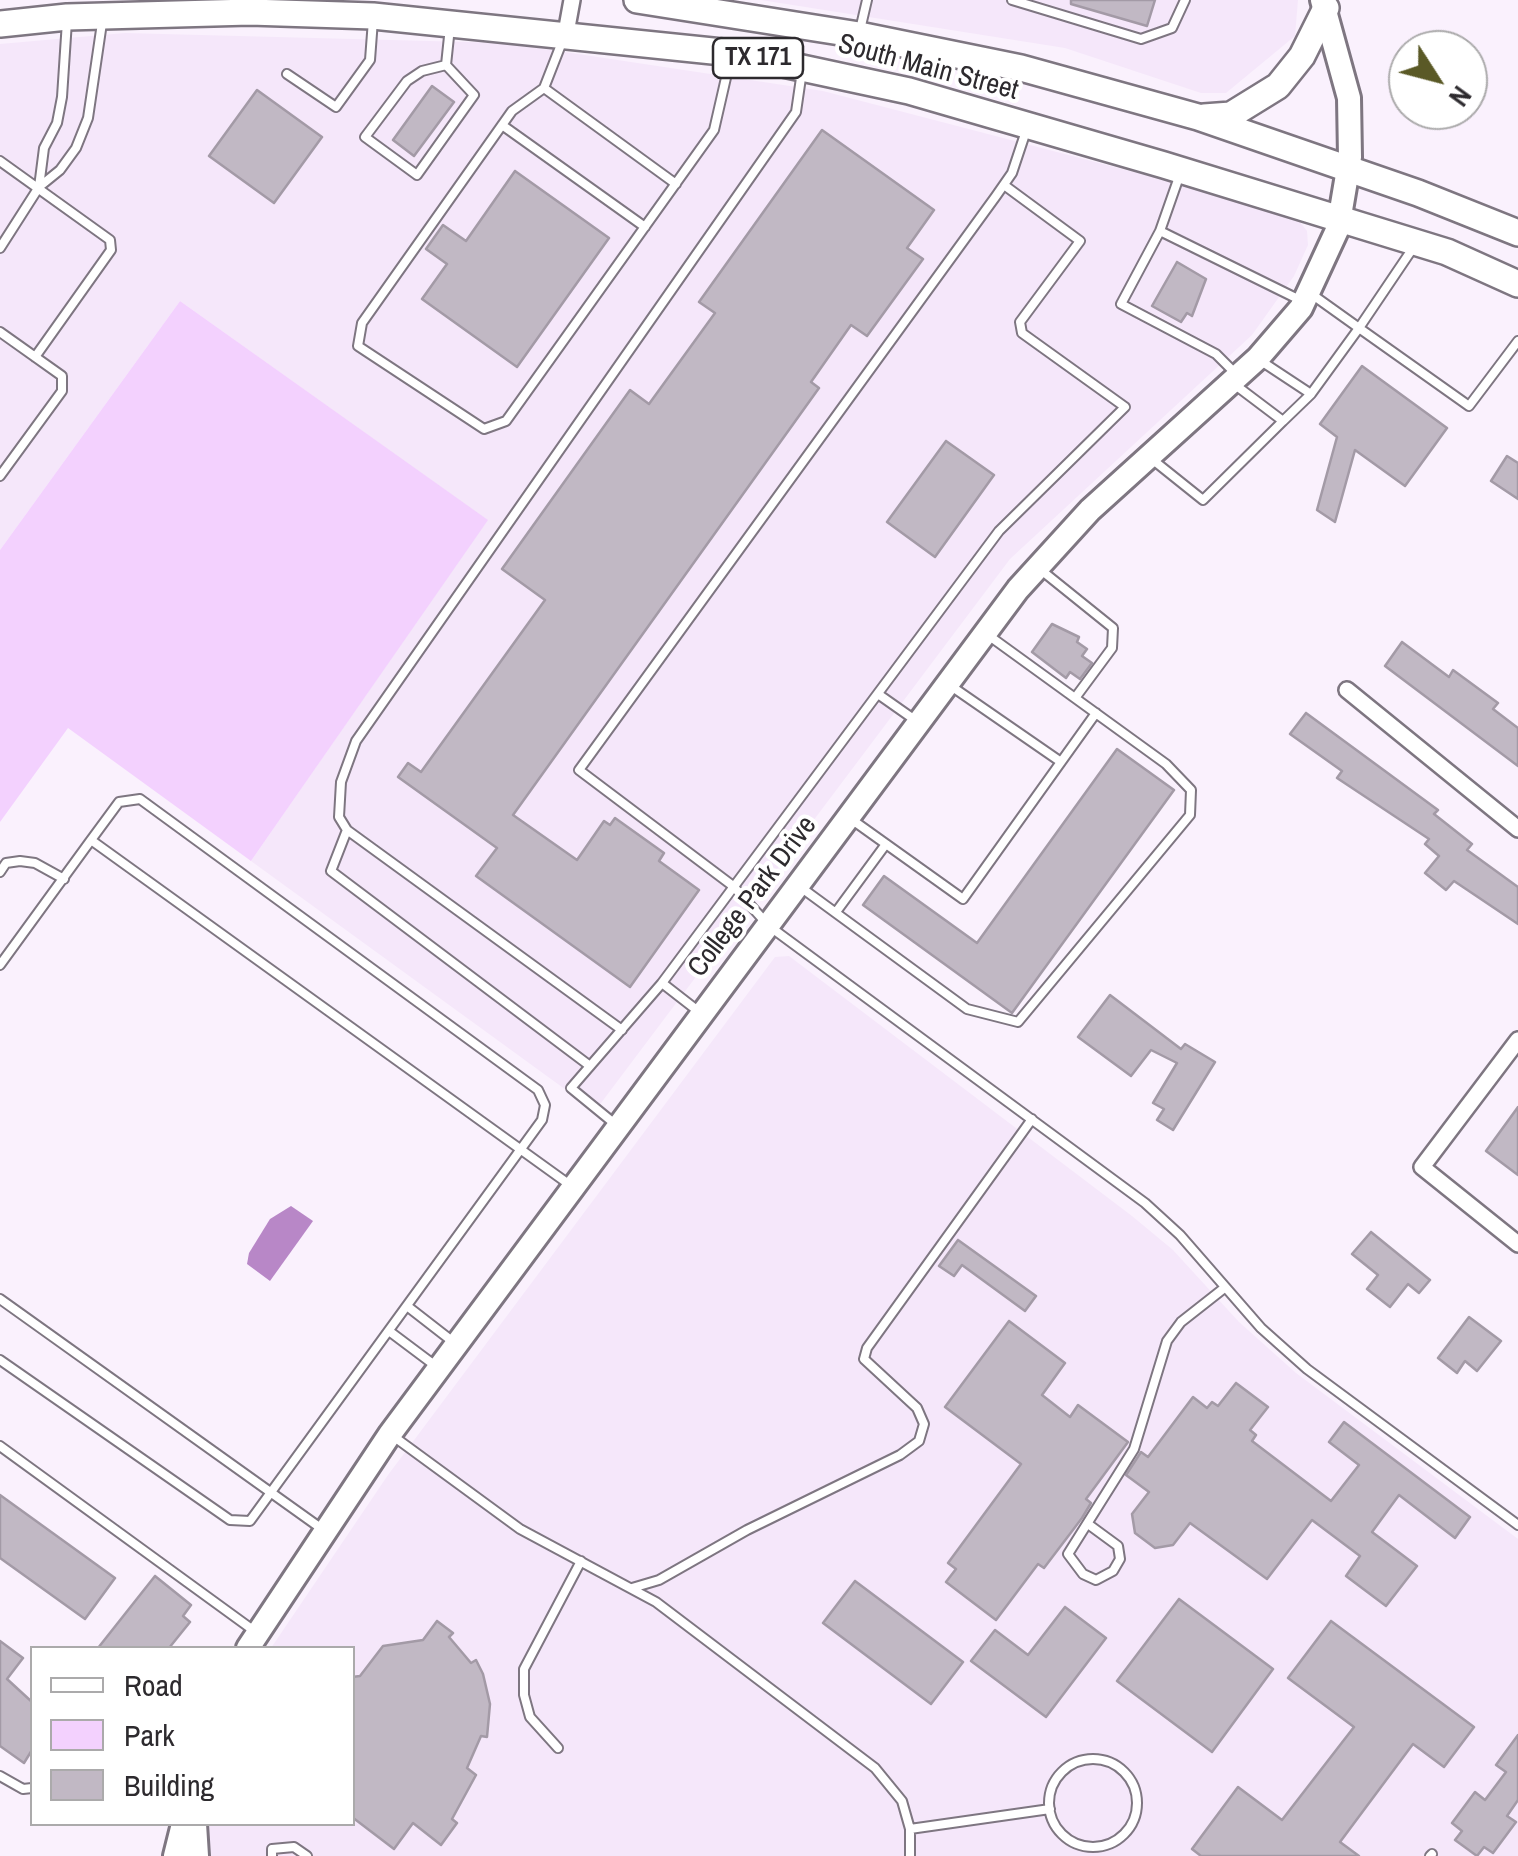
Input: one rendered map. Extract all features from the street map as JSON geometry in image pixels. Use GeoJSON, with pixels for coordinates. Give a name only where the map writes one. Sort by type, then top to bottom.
{"type":"FeatureCollection","features":[{"type":"Feature","properties":{"kind":"main road","name":"South Main Street"},"geometry":{"type":"LineString","coordinates":[[637,0],[859,35],[1021,68],[1198,117],[1518,233]]}},
{"type":"Feature","properties":{"kind":"main road"},"geometry":{"type":"LineString","coordinates":[[1198,117],[1231,116],[1278,86],[1302,56],[1327,3]]}},
{"type":"Feature","properties":{"kind":"main road","name":"South Main Street"},"geometry":{"type":"LineString","coordinates":[[0,24],[71,8],[102,16],[250,12],[373,16],[732,52],[1028,126],[1181,170],[1416,242],[1518,284]]}},
{"type":"Feature","properties":{"kind":"street"},"geometry":{"type":"LineString","coordinates":[[566,33],[572,0]]}},
{"type":"Feature","properties":{"kind":"street","name":"College Park Drive"},"geometry":{"type":"LineString","coordinates":[[252,1641],[390,1434],[456,1343],[800,886],[984,632],[1037,566],[1148,456],[1258,358],[1307,298],[1340,218],[1349,170],[1349,98],[1327,3]]}},
{"type":"Feature","properties":{"kind":"street"},"geometry":{"type":"LineString","coordinates":[[1347,690],[1518,829]]}},
{"type":"Feature","properties":{"kind":"street"},"geometry":{"type":"LineString","coordinates":[[1518,1040],[1422,1167],[1518,1244]]}},
{"type":"Feature","properties":{"kind":"street"},"geometry":{"type":"LineString","coordinates":[[175,1856],[182,1826]]}},
{"type":"Feature","properties":{"kind":"street"},"geometry":{"type":"LineString","coordinates":[[195,1826],[197,1856]]}},
{"type":"Feature","properties":{"kind":"lane"},"geometry":{"type":"LineString","coordinates":[[859,35],[867,0]]}},
{"type":"Feature","properties":{"kind":"lane"},"geometry":{"type":"LineString","coordinates":[[1012,0],[1140,39],[1172,28],[1185,0]]}},
{"type":"Feature","properties":{"kind":"lane"},"geometry":{"type":"LineString","coordinates":[[40,187],[44,148],[57,123],[62,97],[71,8]]}},
{"type":"Feature","properties":{"kind":"lane"},"geometry":{"type":"LineString","coordinates":[[0,248],[40,187],[76,148],[88,118],[102,16]]}},
{"type":"Feature","properties":{"kind":"lane"},"geometry":{"type":"LineString","coordinates":[[287,74],[336,107],[370,60],[373,16]]}},
{"type":"Feature","properties":{"kind":"lane"},"geometry":{"type":"LineString","coordinates":[[446,65],[422,71],[407,81],[365,137],[417,175],[474,95],[446,65],[450,22]]}},
{"type":"Feature","properties":{"kind":"lane"},"geometry":{"type":"LineString","coordinates":[[566,33],[544,88],[512,111],[362,323],[358,346],[484,429],[506,422],[714,130],[732,52]]}},
{"type":"Feature","properties":{"kind":"lane"},"geometry":{"type":"LineString","coordinates":[[622,1030],[348,830],[339,817],[341,782],[356,741],[796,112],[803,67]]}},
{"type":"Feature","properties":{"kind":"lane"},"geometry":{"type":"LineString","coordinates":[[544,88],[676,184]]}},
{"type":"Feature","properties":{"kind":"lane"},"geometry":{"type":"LineString","coordinates":[[502,125],[644,227]]}},
{"type":"Feature","properties":{"kind":"lane"},"geometry":{"type":"LineString","coordinates":[[1028,126],[1004,185],[579,770],[734,886],[769,926],[1145,1202],[1180,1236],[1223,1288],[1308,1369],[1518,1525]]}},
{"type":"Feature","properties":{"kind":"lane"},"geometry":{"type":"LineString","coordinates":[[0,160],[110,240],[112,250],[36,357]]}},
{"type":"Feature","properties":{"kind":"lane"},"geometry":{"type":"LineString","coordinates":[[1181,170],[1160,231],[1121,304],[1216,354],[1235,379],[1282,421]]}},
{"type":"Feature","properties":{"kind":"lane"},"geometry":{"type":"LineString","coordinates":[[618,1126],[571,1088],[662,983],[999,532],[1125,407],[1022,333],[1020,322],[1080,241],[1004,185]]}},
{"type":"Feature","properties":{"kind":"lane"},"geometry":{"type":"LineString","coordinates":[[1160,231],[1307,298],[1359,328],[1469,406],[1518,342]]}},
{"type":"Feature","properties":{"kind":"lane"},"geometry":{"type":"LineString","coordinates":[[1148,456],[1203,500],[1311,394],[1416,242]]}},
{"type":"Feature","properties":{"kind":"lane"},"geometry":{"type":"LineString","coordinates":[[0,332],[62,376],[62,391],[0,476]]}},
{"type":"Feature","properties":{"kind":"lane"},"geometry":{"type":"LineString","coordinates":[[1258,358],[1311,394]]}},
{"type":"Feature","properties":{"kind":"lane"},"geometry":{"type":"LineString","coordinates":[[1037,566],[1114,628],[1112,648],[1075,698]]}},
{"type":"Feature","properties":{"kind":"lane"},"geometry":{"type":"LineString","coordinates":[[800,886],[967,1008],[1018,1022],[1190,815],[1190,790],[1166,764],[984,632]]}},
{"type":"Feature","properties":{"kind":"lane"},"geometry":{"type":"LineString","coordinates":[[948,683],[1061,762]]}},
{"type":"Feature","properties":{"kind":"lane"},"geometry":{"type":"LineString","coordinates":[[878,694],[919,723]]}},
{"type":"Feature","properties":{"kind":"lane"},"geometry":{"type":"LineString","coordinates":[[850,818],[963,899],[1096,714]]}},
{"type":"Feature","properties":{"kind":"lane"},"geometry":{"type":"LineString","coordinates":[[0,965],[119,802],[140,799],[538,1090],[545,1105],[542,1120],[250,1521],[230,1520],[0,1360]]}},
{"type":"Feature","properties":{"kind":"lane"},"geometry":{"type":"LineString","coordinates":[[348,830],[331,871],[590,1066]]}},
{"type":"Feature","properties":{"kind":"lane"},"geometry":{"type":"LineString","coordinates":[[91,840],[522,1147],[572,1187]]}},
{"type":"Feature","properties":{"kind":"lane"},"geometry":{"type":"LineString","coordinates":[[836,912],[886,844]]}},
{"type":"Feature","properties":{"kind":"lane"},"geometry":{"type":"LineString","coordinates":[[0,872],[6,863],[20,861],[36,863],[64,879]]}},
{"type":"Feature","properties":{"kind":"lane"},"geometry":{"type":"LineString","coordinates":[[662,983],[702,1014]]}},
{"type":"Feature","properties":{"kind":"lane"},"geometry":{"type":"LineString","coordinates":[[632,1588],[659,1580],[919,1441],[924,1424],[917,1408],[864,1360],[867,1348],[1032,1119]]}},
{"type":"Feature","properties":{"kind":"lane"},"geometry":{"type":"LineString","coordinates":[[1088,1524],[1118,1546],[1120,1559],[1113,1571],[1096,1580],[1083,1574],[1068,1554],[1134,1449],[1167,1341],[1181,1322],[1223,1288]]}},
{"type":"Feature","properties":{"kind":"lane"},"geometry":{"type":"LineString","coordinates":[[0,1299],[324,1531]]}},
{"type":"Feature","properties":{"kind":"lane"},"geometry":{"type":"LineString","coordinates":[[407,1306],[456,1343]]}},
{"type":"Feature","properties":{"kind":"lane"},"geometry":{"type":"LineString","coordinates":[[389,1332],[438,1368]]}},
{"type":"Feature","properties":{"kind":"lane"},"geometry":{"type":"LineString","coordinates":[[390,1434],[497,1514],[632,1588],[875,1768],[902,1801],[910,1829],[910,1856]]}},
{"type":"Feature","properties":{"kind":"lane"},"geometry":{"type":"LineString","coordinates":[[0,1446],[252,1641]]}},
{"type":"Feature","properties":{"kind":"lane"},"geometry":{"type":"LineString","coordinates":[[558,1748],[530,1716],[524,1696],[524,1669],[581,1561]]}},
{"type":"Feature","properties":{"kind":"lane"},"geometry":{"type":"LineString","coordinates":[[1095,1760],[1121,1770],[1136,1793],[1134,1821],[1114,1842],[1097,1851],[1062,1834],[1050,1809],[1055,1781],[1068,1768],[1095,1760]]}},
{"type":"Feature","properties":{"kind":"lane"},"geometry":{"type":"LineString","coordinates":[[0,1776],[23,1790],[30,1788]]}},
{"type":"Feature","properties":{"kind":"lane"},"geometry":{"type":"LineString","coordinates":[[910,1829],[1050,1809]]}},
{"type":"Feature","properties":{"kind":"lane"},"geometry":{"type":"LineString","coordinates":[[272,1856],[272,1848],[294,1847],[307,1856]]}},
{"type":"Feature","properties":{"kind":"shaded area"},"geometry":{"type":"Polygon","coordinates":[[[761,0],[1298,0],[1295,36],[1226,93],[1201,93],[1065,48],[761,0]]]}},
{"type":"Feature","properties":{"kind":"shaded area"},"geometry":{"type":"Polygon","coordinates":[[[125,33],[505,43],[823,91],[1214,193],[1299,221],[1307,231],[1308,245],[1294,276],[1252,335],[1010,559],[595,1111],[251,861],[487,520],[180,301],[0,550],[0,44],[125,33]]]}},
{"type":"Feature","properties":{"kind":"shaded area"},"geometry":{"type":"Polygon","coordinates":[[[789,956],[1132,1216],[1173,1250],[1239,1322],[1296,1373],[1518,1539],[1518,1856],[207,1856],[208,1826],[355,1826],[355,1646],[272,1646],[388,1475],[775,957],[789,956]]]}},
{"type":"Feature","properties":{"kind":"shaded area"},"geometry":{"type":"Polygon","coordinates":[[[291,1206],[313,1221],[270,1281],[247,1264],[249,1253],[270,1219],[291,1206]]]}},
{"type":"Feature","properties":{"kind":"green space"},"geometry":{"type":"Polygon","coordinates":[[[180,301],[488,520],[251,861],[68,728],[0,822],[0,550],[180,301]]]}},
{"type":"Feature","properties":{"kind":"building"},"geometry":{"type":"Polygon","coordinates":[[[1071,0],[1155,0],[1147,26],[1071,4],[1071,0]]]}},
{"type":"Feature","properties":{"kind":"building"},"geometry":{"type":"Polygon","coordinates":[[[432,86],[454,102],[414,156],[393,140],[432,86]]]}},
{"type":"Feature","properties":{"kind":"building"},"geometry":{"type":"Polygon","coordinates":[[[257,90],[322,137],[274,203],[209,156],[257,90]]]}},
{"type":"Feature","properties":{"kind":"building"},"geometry":{"type":"Polygon","coordinates":[[[822,130],[934,210],[907,248],[923,259],[867,336],[851,325],[811,382],[819,388],[513,815],[577,860],[604,821],[610,825],[615,818],[664,853],[659,861],[699,890],[630,987],[476,876],[497,848],[398,777],[408,763],[421,772],[545,600],[502,569],[630,390],[649,404],[715,313],[699,302],[822,130]]]}},
{"type":"Feature","properties":{"kind":"building"},"geometry":{"type":"Polygon","coordinates":[[[515,171],[609,238],[517,367],[422,299],[447,264],[426,249],[443,225],[466,241],[515,171]]]}},
{"type":"Feature","properties":{"kind":"building"},"geometry":{"type":"Polygon","coordinates":[[[1177,262],[1206,279],[1192,316],[1187,313],[1181,322],[1152,306],[1177,262]]]}},
{"type":"Feature","properties":{"kind":"building"},"geometry":{"type":"Polygon","coordinates":[[[1362,366],[1447,428],[1405,486],[1355,450],[1335,522],[1317,510],[1337,437],[1320,424],[1362,366]]]}},
{"type":"Feature","properties":{"kind":"building"},"geometry":{"type":"Polygon","coordinates":[[[946,441],[994,475],[935,557],[887,522],[946,441]]]}},
{"type":"Feature","properties":{"kind":"building"},"geometry":{"type":"Polygon","coordinates":[[[1507,456],[1518,463],[1518,499],[1491,481],[1507,456]]]}},
{"type":"Feature","properties":{"kind":"building"},"geometry":{"type":"Polygon","coordinates":[[[1052,624],[1079,637],[1077,642],[1087,649],[1082,656],[1092,663],[1080,679],[1070,672],[1066,678],[1032,652],[1052,624]]]}},
{"type":"Feature","properties":{"kind":"building"},"geometry":{"type":"Polygon","coordinates":[[[1402,642],[1449,677],[1453,670],[1498,703],[1493,709],[1518,728],[1518,766],[1385,666],[1402,642]]]}},
{"type":"Feature","properties":{"kind":"building"},"geometry":{"type":"Polygon","coordinates":[[[1306,713],[1438,810],[1434,814],[1472,844],[1467,850],[1518,887],[1518,924],[1454,881],[1446,890],[1425,873],[1439,856],[1425,844],[1429,839],[1337,778],[1342,771],[1290,734],[1306,713]]]}},
{"type":"Feature","properties":{"kind":"building"},"geometry":{"type":"Polygon","coordinates":[[[1117,749],[1174,790],[1012,1013],[863,905],[884,876],[977,943],[1117,749]]]}},
{"type":"Feature","properties":{"kind":"building"},"geometry":{"type":"Polygon","coordinates":[[[1110,995],[1181,1049],[1185,1044],[1215,1062],[1173,1130],[1157,1120],[1164,1109],[1153,1103],[1177,1063],[1151,1050],[1131,1076],[1078,1037],[1110,995]]]}},
{"type":"Feature","properties":{"kind":"building"},"geometry":{"type":"Polygon","coordinates":[[[1518,1107],[1518,1175],[1486,1151],[1518,1107]]]}},
{"type":"Feature","properties":{"kind":"building"},"geometry":{"type":"Polygon","coordinates":[[[1371,1232],[1430,1280],[1419,1293],[1408,1284],[1390,1307],[1367,1289],[1378,1275],[1352,1254],[1371,1232]]]}},
{"type":"Feature","properties":{"kind":"building"},"geometry":{"type":"Polygon","coordinates":[[[958,1240],[1036,1296],[1025,1311],[962,1265],[954,1276],[939,1266],[958,1240]]]}},
{"type":"Feature","properties":{"kind":"building"},"geometry":{"type":"Polygon","coordinates":[[[1469,1317],[1501,1341],[1477,1371],[1465,1361],[1457,1373],[1438,1358],[1469,1317]]]}},
{"type":"Feature","properties":{"kind":"building"},"geometry":{"type":"Polygon","coordinates":[[[1009,1321],[1065,1363],[1042,1395],[1070,1417],[1078,1405],[1128,1442],[1086,1499],[1091,1503],[1082,1518],[1044,1568],[1038,1564],[996,1620],[946,1582],[956,1569],[948,1563],[1021,1464],[945,1407],[1009,1321]]]}},
{"type":"Feature","properties":{"kind":"building"},"geometry":{"type":"Polygon","coordinates":[[[1236,1383],[1268,1407],[1250,1430],[1256,1435],[1252,1441],[1331,1501],[1359,1465],[1329,1442],[1344,1422],[1470,1517],[1455,1538],[1399,1495],[1372,1532],[1417,1566],[1386,1606],[1346,1576],[1360,1556],[1312,1520],[1267,1579],[1190,1523],[1173,1545],[1155,1548],[1135,1533],[1132,1514],[1149,1492],[1126,1475],[1141,1452],[1148,1457],[1193,1397],[1207,1408],[1212,1402],[1218,1406],[1236,1383]]]}},
{"type":"Feature","properties":{"kind":"building"},"geometry":{"type":"Polygon","coordinates":[[[0,1495],[115,1578],[85,1619],[0,1558],[0,1495]]]}},
{"type":"Feature","properties":{"kind":"building"},"geometry":{"type":"Polygon","coordinates":[[[155,1576],[191,1605],[183,1616],[190,1622],[171,1646],[100,1646],[155,1576]]]}},
{"type":"Feature","properties":{"kind":"building"},"geometry":{"type":"Polygon","coordinates":[[[855,1581],[963,1662],[931,1704],[823,1623],[855,1581]]]}},
{"type":"Feature","properties":{"kind":"building"},"geometry":{"type":"Polygon","coordinates":[[[1179,1599],[1273,1669],[1212,1752],[1117,1681],[1179,1599]]]}},
{"type":"Feature","properties":{"kind":"building"},"geometry":{"type":"Polygon","coordinates":[[[1065,1607],[1106,1638],[1046,1717],[971,1661],[995,1630],[1028,1655],[1065,1607]]]}},
{"type":"Feature","properties":{"kind":"building"},"geometry":{"type":"Polygon","coordinates":[[[437,1621],[453,1633],[449,1637],[471,1663],[476,1660],[490,1704],[487,1737],[481,1736],[467,1768],[476,1775],[452,1819],[457,1823],[441,1845],[413,1823],[394,1849],[355,1819],[355,1677],[360,1676],[383,1646],[423,1640],[437,1621]]]}},
{"type":"Feature","properties":{"kind":"building"},"geometry":{"type":"Polygon","coordinates":[[[1331,1621],[1474,1727],[1444,1767],[1413,1744],[1340,1842],[1359,1856],[1201,1856],[1192,1849],[1238,1787],[1282,1820],[1354,1727],[1288,1678],[1331,1621]]]}},
{"type":"Feature","properties":{"kind":"building"},"geometry":{"type":"Polygon","coordinates":[[[0,1641],[23,1658],[7,1679],[30,1700],[30,1753],[24,1763],[0,1746],[0,1641]]]}},
{"type":"Feature","properties":{"kind":"building"},"geometry":{"type":"Polygon","coordinates":[[[1518,1735],[1518,1800],[1507,1816],[1516,1822],[1493,1853],[1484,1847],[1477,1856],[1455,1840],[1462,1831],[1452,1823],[1475,1792],[1485,1800],[1506,1772],[1496,1765],[1518,1735]]]}}]}
